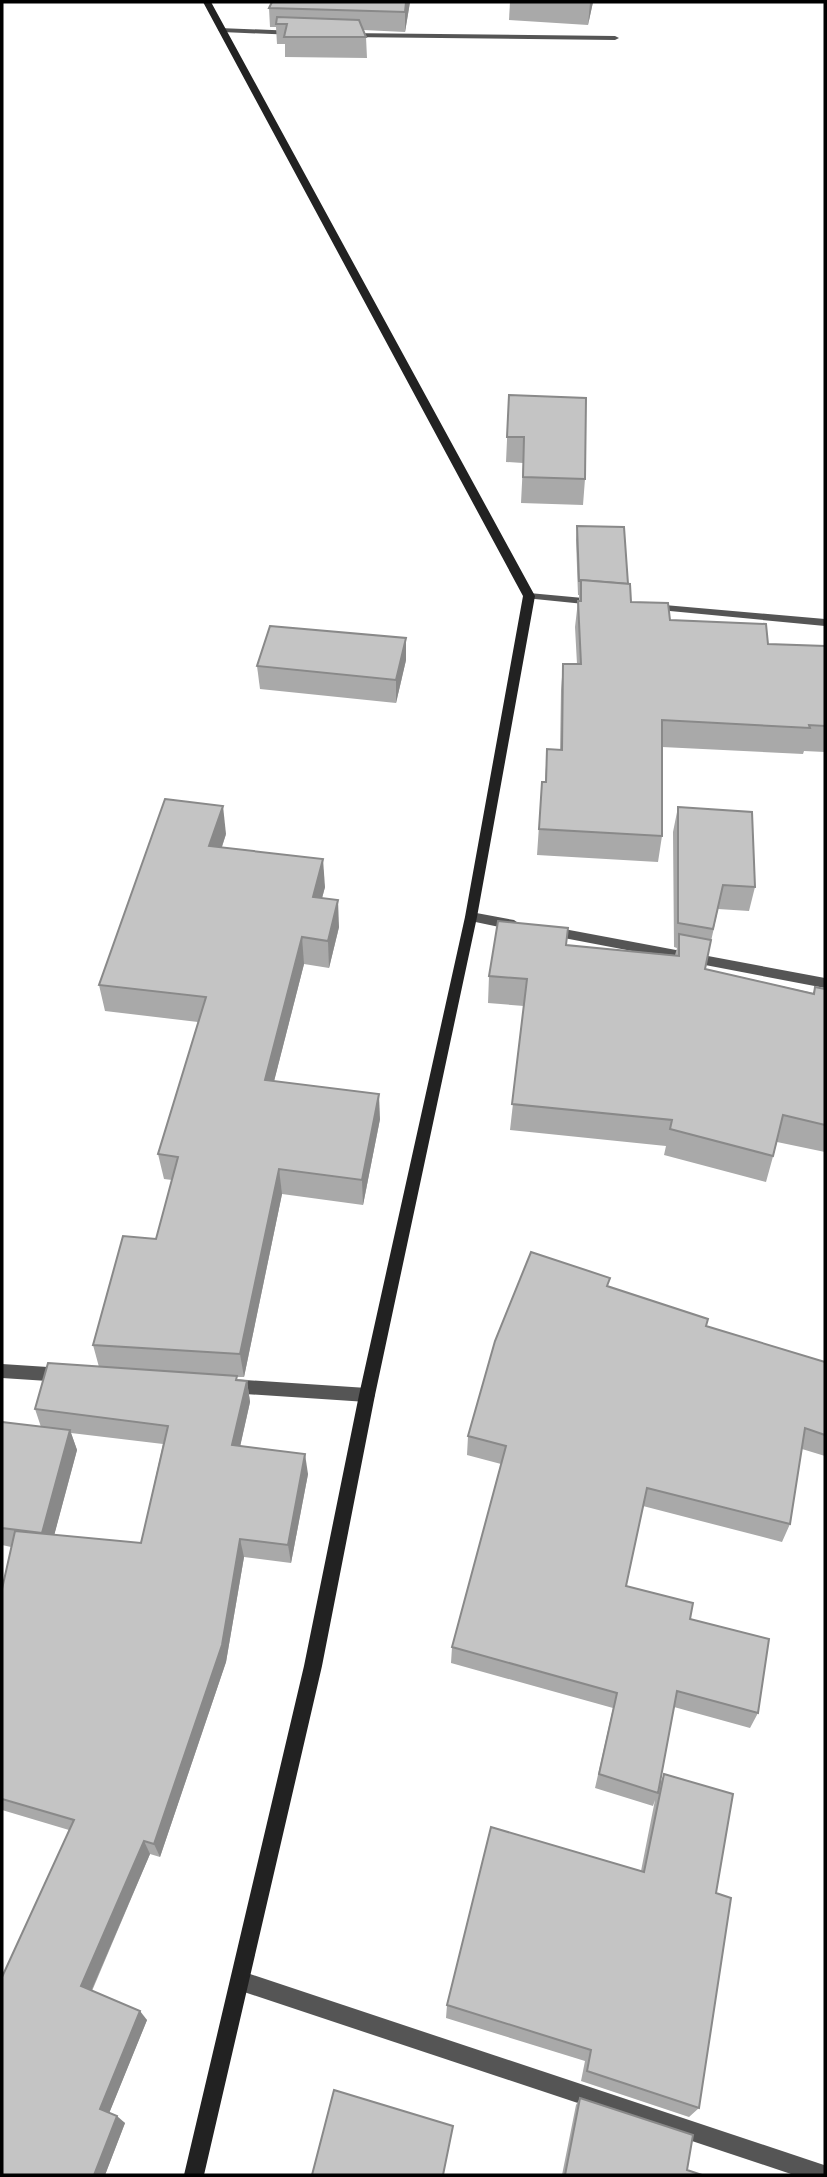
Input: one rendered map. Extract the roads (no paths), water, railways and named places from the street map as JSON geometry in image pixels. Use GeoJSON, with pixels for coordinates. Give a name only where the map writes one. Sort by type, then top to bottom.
{"type":"FeatureCollection","features":[{"type":"Feature","properties":{"kind":"street"},"geometry":{"type":"LineString","coordinates":[[194,2175],[313,1667],[367,1395],[471,917],[529,596],[207,2]]}},
{"type":"Feature","properties":{"kind":"street"},"geometry":{"type":"LineString","coordinates":[[222,30],[300,33]]}},
{"type":"Feature","properties":{"kind":"street"},"geometry":{"type":"LineString","coordinates":[[340,35],[615,38]]}},
{"type":"Feature","properties":{"kind":"street"},"geometry":{"type":"LineString","coordinates":[[529,596],[610,604]]}},
{"type":"Feature","properties":{"kind":"street"},"geometry":{"type":"LineString","coordinates":[[637,606],[825,623]]}},
{"type":"Feature","properties":{"kind":"street"},"geometry":{"type":"LineString","coordinates":[[471,917],[825,983]]}},
{"type":"Feature","properties":{"kind":"street"},"geometry":{"type":"LineString","coordinates":[[2,1371],[83,1376]]}},
{"type":"Feature","properties":{"kind":"street"},"geometry":{"type":"LineString","coordinates":[[218,1385],[367,1395]]}},
{"type":"Feature","properties":{"kind":"street"},"geometry":{"type":"LineString","coordinates":[[241,1981],[824,2175]]}}]}
